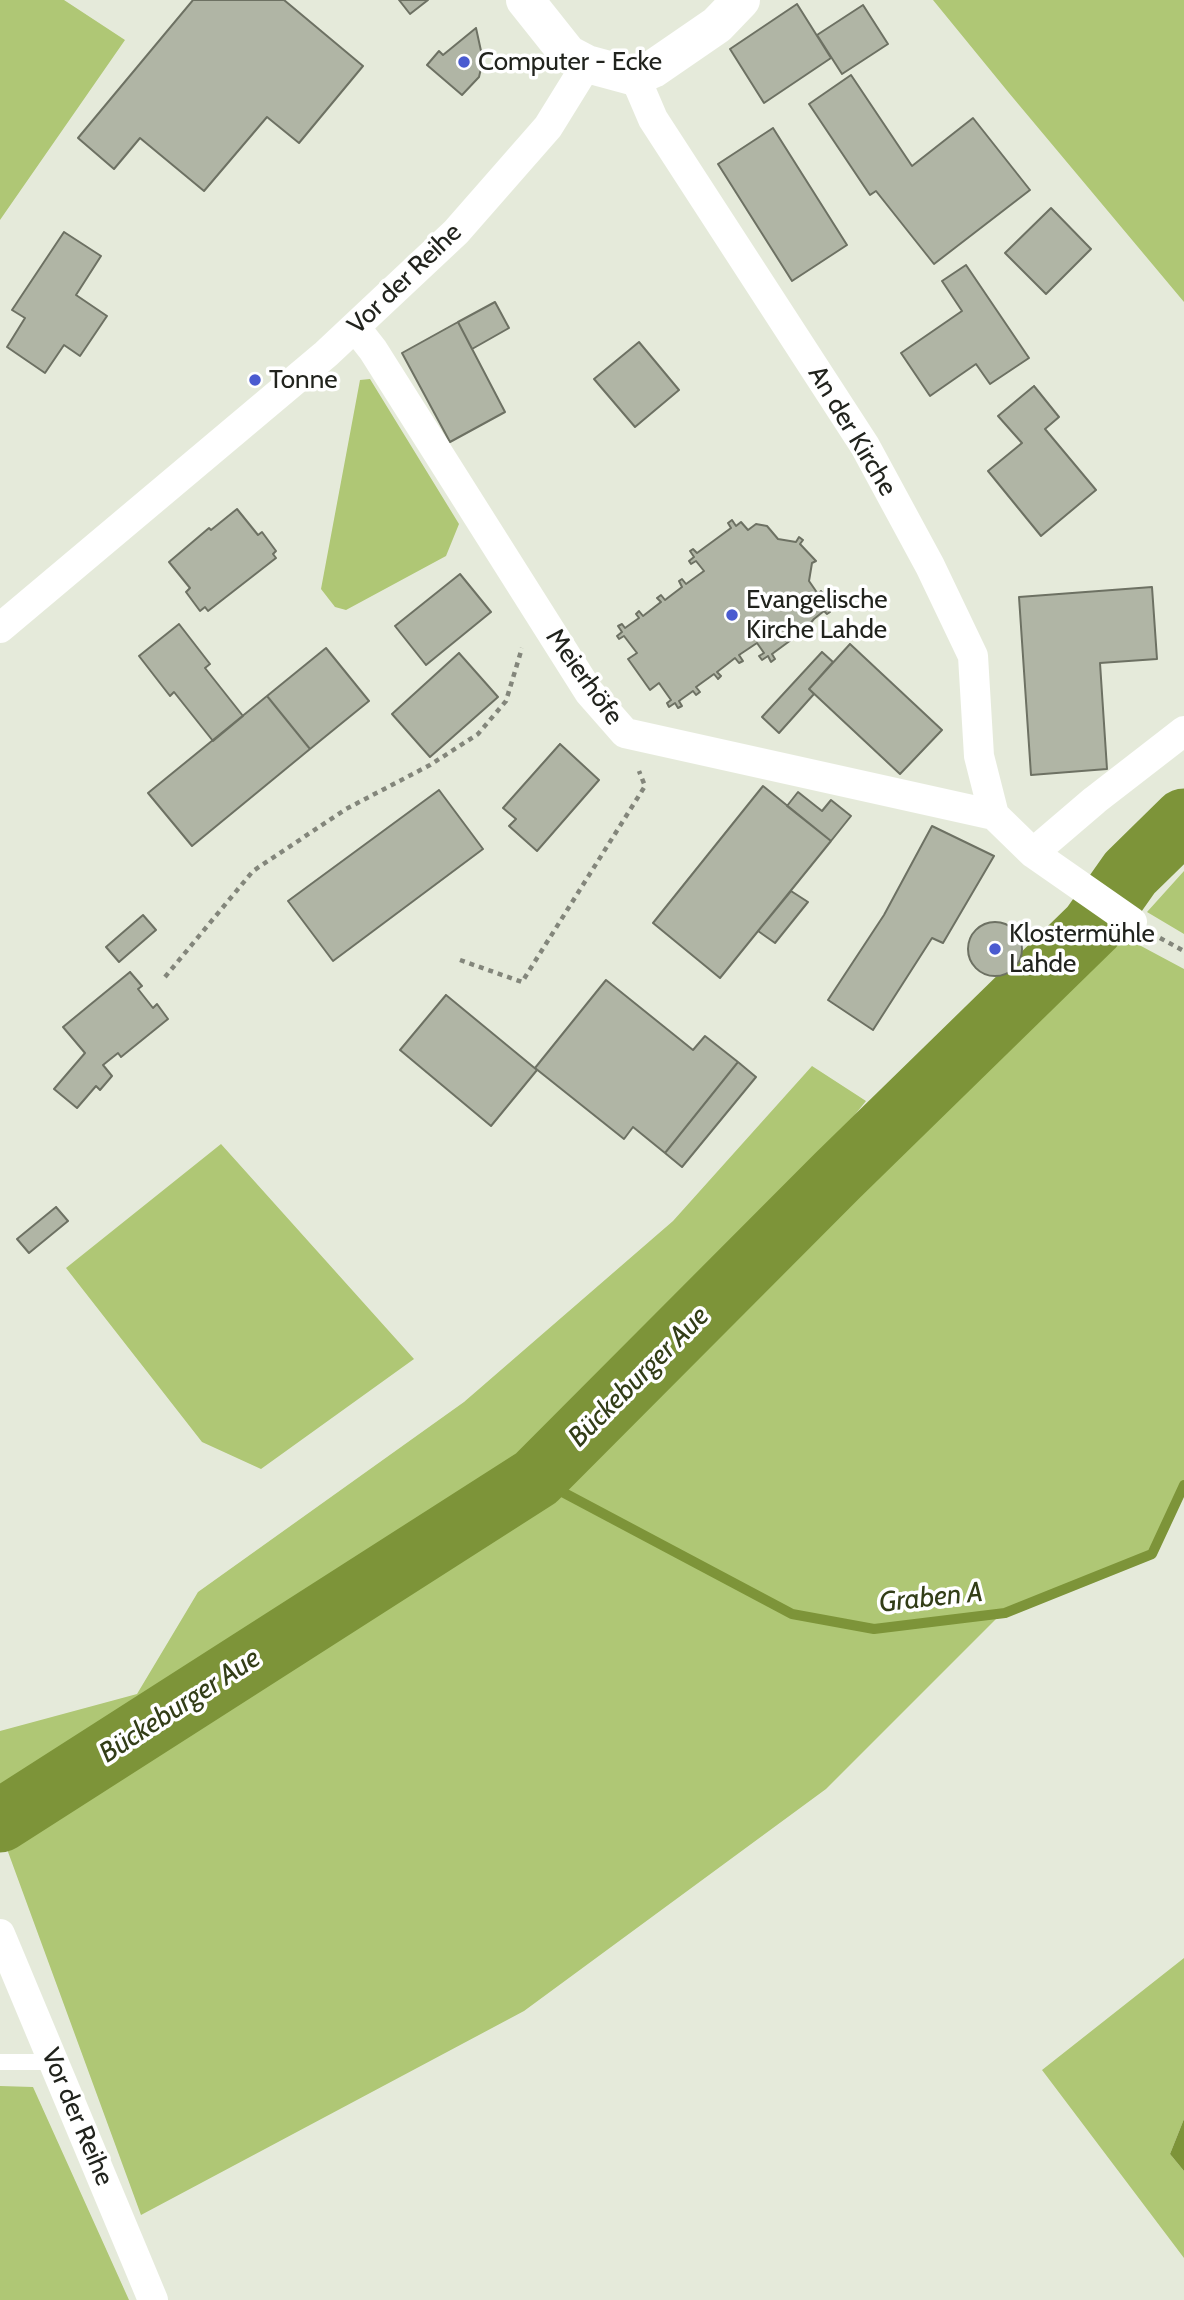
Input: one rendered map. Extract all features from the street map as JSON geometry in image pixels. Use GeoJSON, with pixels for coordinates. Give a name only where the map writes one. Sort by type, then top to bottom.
{"type":"FeatureCollection","features":[{"type":"Feature","properties":{"kind":"street"},"geometry":{"type":"LineString","coordinates":[[525,0],[568,54],[587,64],[635,77],[653,69],[717,24],[741,0]]}},
{"type":"Feature","properties":{"kind":"street","name":"Vor der Reihe"},"geometry":{"type":"LineString","coordinates":[[0,628],[355,327],[490,195],[548,127],[587,64]]}},
{"type":"Feature","properties":{"kind":"street","name":"An der Kirche"},"geometry":{"type":"LineString","coordinates":[[635,77],[653,119],[865,446],[930,566],[973,656],[979,756],[994,815]]}},
{"type":"Feature","properties":{"kind":"street","name":"Meierhöfe"},"geometry":{"type":"LineString","coordinates":[[355,327],[373,350],[589,692],[625,733],[994,815]]}},
{"type":"Feature","properties":{"kind":"street"},"geometry":{"type":"LineString","coordinates":[[1033,853],[1095,800],[1184,731]]}},
{"type":"Feature","properties":{"kind":"street"},"geometry":{"type":"LineString","coordinates":[[994,815],[1033,853],[1132,922]]}},
{"type":"Feature","properties":{"kind":"street","name":"Vor der Reihe"},"geometry":{"type":"LineString","coordinates":[[0,1934],[153,2300]]}},
{"type":"Feature","properties":{"kind":"lane"},"geometry":{"type":"LineString","coordinates":[[0,2062],[53,2062]]}},
{"type":"Feature","properties":{"kind":"path"},"geometry":{"type":"LineString","coordinates":[[165,977],[253,871],[346,809],[430,765],[478,734],[506,701],[534,606]]}},
{"type":"Feature","properties":{"kind":"path"},"geometry":{"type":"LineString","coordinates":[[460,960],[522,982],[645,786],[625,733]]}},
{"type":"Feature","properties":{"kind":"shaded area"},"geometry":{"type":"Polygon","coordinates":[[[0,0],[64,0],[125,40],[0,220],[0,0]]]}},
{"type":"Feature","properties":{"kind":"shaded area"},"geometry":{"type":"Polygon","coordinates":[[[933,0],[1184,0],[1184,302],[1009,93],[933,0]]]}},
{"type":"Feature","properties":{"kind":"shaded area"},"geometry":{"type":"Polygon","coordinates":[[[370,379],[459,524],[446,556],[346,610],[335,607],[321,589],[360,380],[370,379]]]}},
{"type":"Feature","properties":{"kind":"shaded area"},"geometry":{"type":"Polygon","coordinates":[[[1184,871],[1184,934],[1147,912],[1184,871]]]}},
{"type":"Feature","properties":{"kind":"shaded area"},"geometry":{"type":"Polygon","coordinates":[[[1113,931],[1184,969],[1184,1490],[1152,1554],[1008,1607],[826,1789],[524,2011],[141,2215],[0,1830],[0,1731],[137,1694],[198,1592],[464,1402],[673,1221],[812,1066],[866,1101],[807,1174],[531,1473],[41,1798],[553,1474],[884,1143],[1073,978],[1113,931]]]}},
{"type":"Feature","properties":{"kind":"shaded area"},"geometry":{"type":"Polygon","coordinates":[[[221,1144],[414,1359],[261,1469],[202,1442],[66,1268],[221,1144]]]}},
{"type":"Feature","properties":{"kind":"shaded area"},"geometry":{"type":"Polygon","coordinates":[[[1184,1958],[1184,2119],[1170,2154],[1184,2171],[1184,2258],[1042,2070],[1184,1958]]]}},
{"type":"Feature","properties":{"kind":"shaded area"},"geometry":{"type":"Polygon","coordinates":[[[0,2086],[33,2087],[129,2300],[0,2300],[0,2086]]]}},
{"type":"Feature","properties":{"kind":"shaded area"},"geometry":{"type":"Polygon","coordinates":[[[1184,2119],[1184,2171],[1170,2154],[1184,2119]]]}},
{"type":"Feature","properties":{"kind":"building"},"geometry":{"type":"Polygon","coordinates":[[[193,0],[284,0],[363,66],[299,143],[267,117],[204,191],[140,138],[114,169],[78,138],[193,0]]]}},
{"type":"Feature","properties":{"kind":"building"},"geometry":{"type":"Polygon","coordinates":[[[399,0],[428,0],[410,14],[399,0]]]}},
{"type":"Feature","properties":{"kind":"building"},"geometry":{"type":"Polygon","coordinates":[[[797,4],[831,58],[764,103],[730,49],[797,4]]]}},
{"type":"Feature","properties":{"kind":"building"},"geometry":{"type":"Polygon","coordinates":[[[863,5],[888,44],[842,74],[817,35],[863,5]]]}},
{"type":"Feature","properties":{"kind":"building"},"geometry":{"type":"Polygon","coordinates":[[[476,28],[483,60],[479,77],[462,95],[427,65],[439,51],[443,55],[476,28]]]}},
{"type":"Feature","properties":{"kind":"building"},"geometry":{"type":"Polygon","coordinates":[[[851,75],[912,166],[973,118],[1030,190],[934,264],[876,191],[870,195],[809,104],[851,75]]]}},
{"type":"Feature","properties":{"kind":"building"},"geometry":{"type":"Polygon","coordinates":[[[773,128],[847,245],[792,281],[718,164],[773,128]]]}},
{"type":"Feature","properties":{"kind":"building"},"geometry":{"type":"Polygon","coordinates":[[[1051,208],[1091,249],[1046,294],[1005,253],[1051,208]]]}},
{"type":"Feature","properties":{"kind":"building"},"geometry":{"type":"Polygon","coordinates":[[[64,232],[101,256],[76,295],[107,316],[80,356],[64,345],[45,373],[7,347],[25,318],[12,310],[64,232]]]}},
{"type":"Feature","properties":{"kind":"building"},"geometry":{"type":"Polygon","coordinates":[[[966,265],[1029,358],[990,384],[976,364],[930,396],[901,353],[962,311],[942,281],[966,265]]]}},
{"type":"Feature","properties":{"kind":"building"},"geometry":{"type":"Polygon","coordinates":[[[495,302],[509,328],[472,349],[458,322],[495,302]]]}},
{"type":"Feature","properties":{"kind":"building"},"geometry":{"type":"Polygon","coordinates":[[[458,322],[505,412],[450,442],[402,353],[458,322]]]}},
{"type":"Feature","properties":{"kind":"building"},"geometry":{"type":"Polygon","coordinates":[[[639,342],[679,390],[635,427],[594,379],[639,342]]]}},
{"type":"Feature","properties":{"kind":"building"},"geometry":{"type":"Polygon","coordinates":[[[1034,386],[1059,417],[1045,429],[1096,490],[1041,536],[988,471],[1022,443],[998,416],[1034,386]]]}},
{"type":"Feature","properties":{"kind":"building"},"geometry":{"type":"Polygon","coordinates":[[[237,509],[258,535],[262,532],[276,551],[273,554],[276,558],[208,611],[205,607],[200,611],[186,592],[190,588],[169,562],[209,528],[211,530],[237,509]]]}},
{"type":"Feature","properties":{"kind":"building","name":"Evangelische Kirche Lahde"},"geometry":{"type":"Polygon","coordinates":[[[732,520],[736,526],[741,522],[748,530],[756,524],[767,526],[778,539],[796,542],[799,537],[803,540],[800,544],[816,561],[812,563],[809,581],[818,594],[821,591],[823,594],[820,597],[826,605],[829,602],[830,612],[827,614],[824,611],[814,619],[809,625],[813,630],[810,633],[806,629],[772,654],[775,659],[771,662],[768,656],[762,660],[759,656],[764,653],[757,643],[739,655],[743,661],[739,663],[735,658],[717,672],[721,676],[718,679],[714,674],[696,687],[700,692],[696,695],[693,691],[679,701],[682,706],[678,708],[675,703],[669,707],[667,703],[671,700],[659,683],[650,690],[628,659],[637,653],[624,636],[619,639],[617,636],[622,632],[618,626],[622,624],[625,628],[639,618],[636,614],[639,611],[643,616],[661,602],[657,598],[661,595],[665,600],[682,587],[679,581],[682,579],[686,584],[704,571],[696,561],[691,564],[689,561],[694,557],[690,551],[693,549],[697,553],[731,528],[728,523],[732,520]]]}},
{"type":"Feature","properties":{"kind":"building"},"geometry":{"type":"Polygon","coordinates":[[[460,574],[491,612],[426,665],[395,626],[460,574]]]}},
{"type":"Feature","properties":{"kind":"building"},"geometry":{"type":"Polygon","coordinates":[[[1152,587],[1157,659],[1100,663],[1107,769],[1031,775],[1019,597],[1152,587]]]}},
{"type":"Feature","properties":{"kind":"building"},"geometry":{"type":"Polygon","coordinates":[[[179,624],[210,664],[205,668],[243,716],[213,741],[174,692],[170,696],[139,656],[179,624]]]}},
{"type":"Feature","properties":{"kind":"building"},"geometry":{"type":"Polygon","coordinates":[[[850,644],[942,730],[900,774],[809,689],[850,644]]]}},
{"type":"Feature","properties":{"kind":"building"},"geometry":{"type":"Polygon","coordinates":[[[326,648],[369,701],[310,749],[267,696],[326,648]]]}},
{"type":"Feature","properties":{"kind":"building"},"geometry":{"type":"Polygon","coordinates":[[[822,652],[833,662],[809,689],[814,694],[779,733],[762,717],[822,652]]]}},
{"type":"Feature","properties":{"kind":"building"},"geometry":{"type":"Polygon","coordinates":[[[459,653],[498,697],[430,757],[392,714],[459,653]]]}},
{"type":"Feature","properties":{"kind":"building"},"geometry":{"type":"Polygon","coordinates":[[[267,696],[310,749],[192,846],[148,793],[267,696]]]}},
{"type":"Feature","properties":{"kind":"building"},"geometry":{"type":"Polygon","coordinates":[[[560,744],[599,780],[537,851],[509,826],[516,819],[503,808],[560,744]]]}},
{"type":"Feature","properties":{"kind":"building"},"geometry":{"type":"Polygon","coordinates":[[[763,786],[831,841],[720,978],[653,923],[763,786]]]}},
{"type":"Feature","properties":{"kind":"building"},"geometry":{"type":"Polygon","coordinates":[[[439,790],[483,849],[333,961],[288,901],[439,790]]]}},
{"type":"Feature","properties":{"kind":"building"},"geometry":{"type":"Polygon","coordinates":[[[798,792],[822,811],[831,800],[851,816],[831,841],[787,806],[798,792]]]}},
{"type":"Feature","properties":{"kind":"building"},"geometry":{"type":"Polygon","coordinates":[[[932,826],[994,856],[943,943],[932,938],[873,1030],[828,1000],[884,915],[932,826]]]}},
{"type":"Feature","properties":{"kind":"building"},"geometry":{"type":"Polygon","coordinates":[[[791,891],[808,902],[775,943],[758,931],[791,891]]]}},
{"type":"Feature","properties":{"kind":"building"},"geometry":{"type":"Polygon","coordinates":[[[143,915],[156,930],[119,962],[106,947],[143,915]]]}},
{"type":"Feature","properties":{"kind":"building","name":"Klostermühle Lahde"},"geometry":{"type":"Polygon","coordinates":[[[1000,922],[1010,926],[1018,934],[1022,949],[1018,964],[1010,972],[990,976],[980,972],[972,964],[968,944],[972,934],[980,926],[1000,922]]]}},
{"type":"Feature","properties":{"kind":"building"},"geometry":{"type":"Polygon","coordinates":[[[130,972],[142,986],[138,989],[153,1008],[157,1004],[168,1019],[121,1057],[118,1053],[103,1065],[112,1076],[100,1090],[96,1086],[77,1108],[54,1089],[85,1053],[63,1027],[130,972]]]}},
{"type":"Feature","properties":{"kind":"building"},"geometry":{"type":"Polygon","coordinates":[[[606,980],[693,1050],[705,1036],[738,1062],[665,1153],[633,1127],[624,1139],[535,1068],[606,980]]]}},
{"type":"Feature","properties":{"kind":"building"},"geometry":{"type":"Polygon","coordinates":[[[446,995],[537,1070],[491,1126],[400,1050],[446,995]]]}},
{"type":"Feature","properties":{"kind":"building"},"geometry":{"type":"Polygon","coordinates":[[[738,1062],[756,1077],[682,1167],[665,1153],[738,1062]]]}},
{"type":"Feature","properties":{"kind":"building"},"geometry":{"type":"Polygon","coordinates":[[[56,1207],[68,1221],[29,1253],[17,1239],[56,1207]]]}},
{"type":"Feature","properties":{"kind":"waterway","name":"Bückeburger Aue"},"geometry":{"type":"LineString","coordinates":[[0,1821],[536,1478],[837,1176],[1092,927],[1130,873],[1184,820]]}},
{"type":"Feature","properties":{"kind":"waterway","name":"Graben A"},"geometry":{"type":"LineString","coordinates":[[536,1478],[792,1614],[874,1629],[1005,1613],[1152,1554],[1184,1485]]}},
{"type":"Feature","properties":{"kind":"place","name":"Computer - Ecke"},"geometry":{"type":"Point","coordinates":[464,62]}},
{"type":"Feature","properties":{"kind":"place","name":"Tonne"},"geometry":{"type":"Point","coordinates":[255,380]}},
{"type":"Feature","properties":{"kind":"place","name":"Evangelische Kirche Lahde"},"geometry":{"type":"Point","coordinates":[732,615]}},
{"type":"Feature","properties":{"kind":"place","name":"Klostermühle Lahde"},"geometry":{"type":"Point","coordinates":[995,949]}}]}
